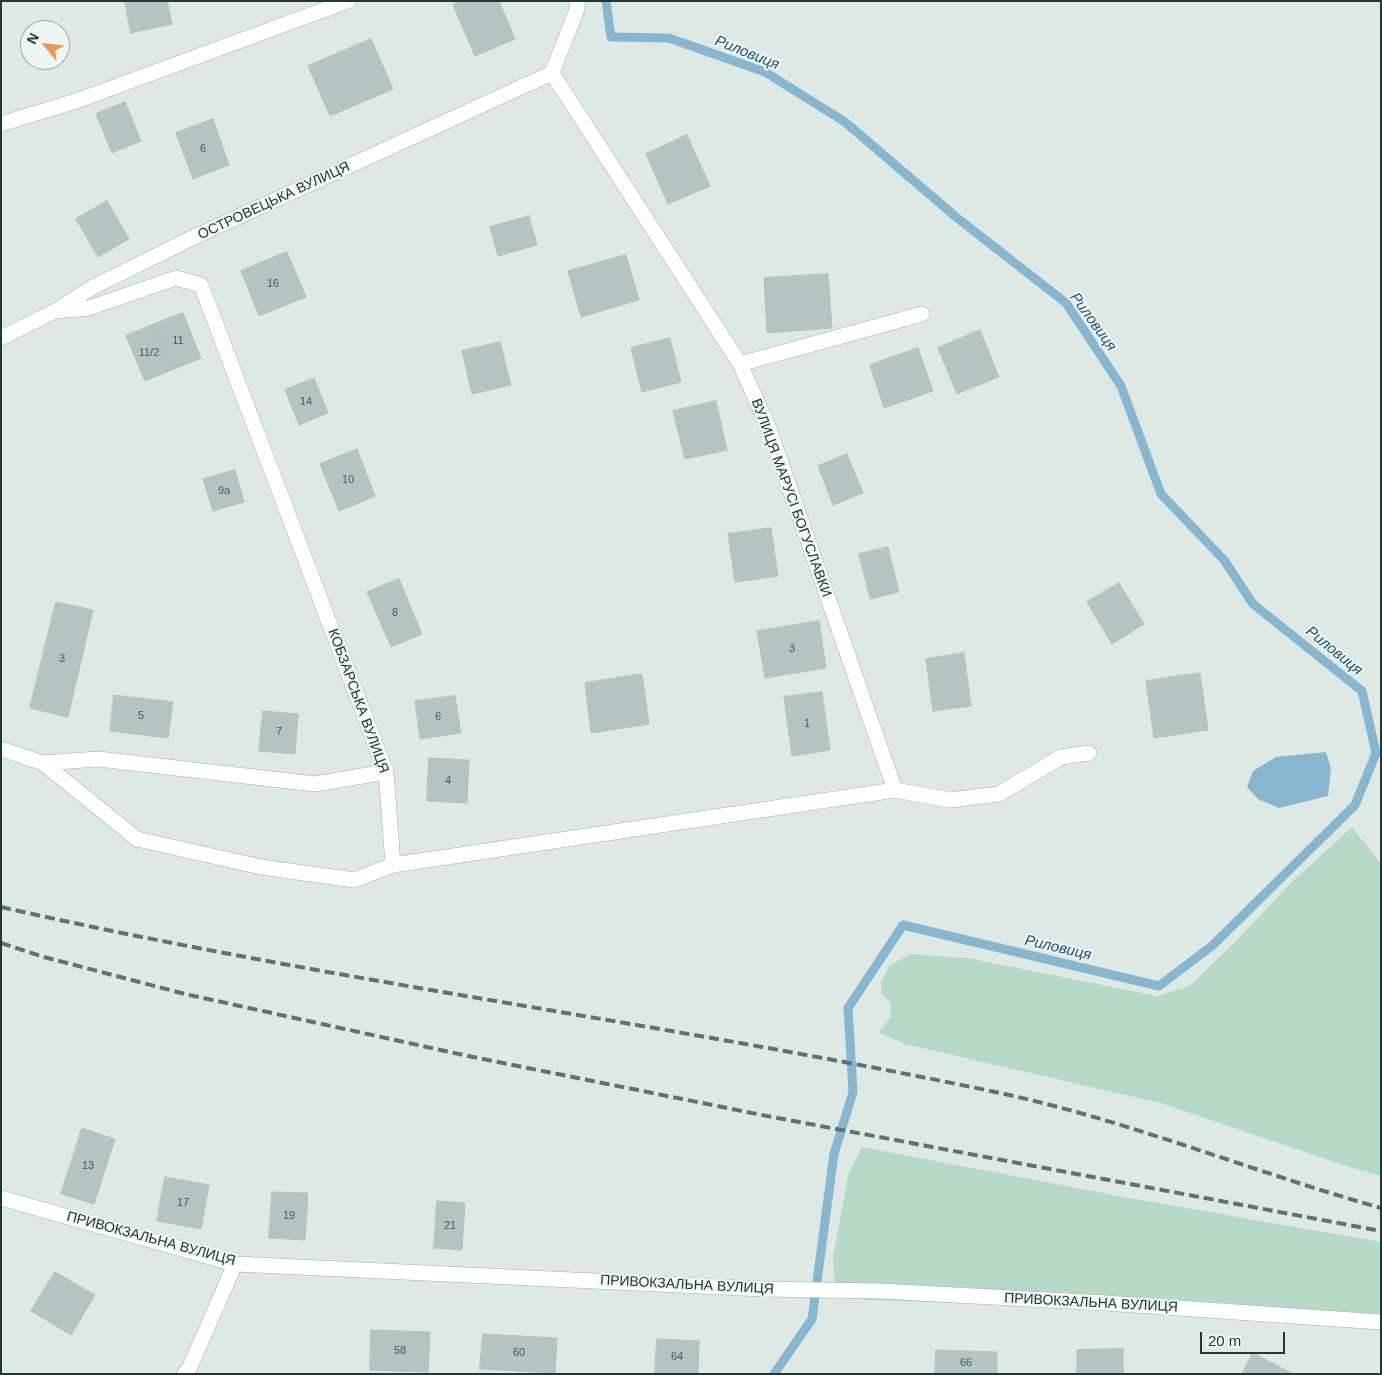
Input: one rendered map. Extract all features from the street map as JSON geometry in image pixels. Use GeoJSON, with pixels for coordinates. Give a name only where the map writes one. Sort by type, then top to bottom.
{"type":"FeatureCollection","features":[{"type":"Feature","properties":{"kind":"street"},"geometry":{"type":"LineString","coordinates":[[1,124],[79,100],[348,1]]}},
{"type":"Feature","properties":{"kind":"street"},"geometry":{"type":"LineString","coordinates":[[552,73],[576,12],[578,1]]}},
{"type":"Feature","properties":{"kind":"street","name":"ОСТРОВЕЦЬКА ВУЛИЦЯ"},"geometry":{"type":"LineString","coordinates":[[1,338],[54,311],[93,287],[192,238],[552,73]]}},
{"type":"Feature","properties":{"kind":"street","name":"ВУЛИЦЯ МАРУСІ БОГУСЛАВКИ"},"geometry":{"type":"LineString","coordinates":[[552,73],[740,364],[768,426],[895,790]]}},
{"type":"Feature","properties":{"kind":"street","name":"КОБЗАРСЬКА ВУЛИЦЯ"},"geometry":{"type":"LineString","coordinates":[[54,311],[89,308],[176,278],[201,285],[386,772],[393,865]]}},
{"type":"Feature","properties":{"kind":"street"},"geometry":{"type":"LineString","coordinates":[[740,364],[922,314]]}},
{"type":"Feature","properties":{"kind":"street"},"geometry":{"type":"LineString","coordinates":[[1,749],[43,763],[137,839],[262,867],[354,880],[393,865],[895,790],[950,800],[999,794],[1061,758],[1089,753]]}},
{"type":"Feature","properties":{"kind":"street"},"geometry":{"type":"LineString","coordinates":[[43,763],[98,759],[315,784],[386,772]]}},
{"type":"Feature","properties":{"kind":"street","name":"ПРИВОКЗАЛЬНА ВУЛИЦЯ"},"geometry":{"type":"LineString","coordinates":[[1,1198],[235,1264],[763,1289],[880,1291],[1381,1322]]}},
{"type":"Feature","properties":{"kind":"street"},"geometry":{"type":"LineString","coordinates":[[190,1372],[235,1264]]}},
{"type":"Feature","properties":{"kind":"green space"},"geometry":{"type":"Polygon","coordinates":[[[1352,827],[1381,864],[1381,1176],[1160,1103],[905,1044],[879,1033],[891,1016],[890,1001],[882,995],[881,983],[889,966],[910,954],[967,958],[1157,996],[1190,986],[1292,882],[1352,827]]]}},
{"type":"Feature","properties":{"kind":"green space"},"geometry":{"type":"Polygon","coordinates":[[[862,1147],[1129,1198],[1381,1242],[1381,1321],[1132,1308],[865,1300],[835,1292],[833,1257],[849,1172],[862,1147]]]}},
{"type":"Feature","properties":{"kind":"water"},"geometry":{"type":"Polygon","coordinates":[[[1326,752],[1331,768],[1328,796],[1279,808],[1258,799],[1247,787],[1253,771],[1276,757],[1326,752]]]}},
{"type":"Feature","properties":{"kind":"building"},"geometry":{"type":"Polygon","coordinates":[[[125,1],[167,1],[172,24],[131,33],[125,1]]]}},
{"type":"Feature","properties":{"kind":"building"},"geometry":{"type":"Polygon","coordinates":[[[461,1],[499,1],[515,39],[475,56],[453,5],[461,1]]]}},
{"type":"Feature","properties":{"kind":"building"},"geometry":{"type":"Polygon","coordinates":[[[371,39],[393,89],[330,116],[308,66],[371,39]]]}},
{"type":"Feature","properties":{"kind":"building"},"geometry":{"type":"Polygon","coordinates":[[[125,102],[141,141],[112,153],[96,114],[125,102]]]}},
{"type":"Feature","properties":{"kind":"building"},"geometry":{"type":"Polygon","coordinates":[[[213,119],[229,165],[193,179],[176,133],[213,119]]]}},
{"type":"Feature","properties":{"kind":"building"},"geometry":{"type":"Polygon","coordinates":[[[687,135],[710,186],[668,204],[646,154],[687,135]]]}},
{"type":"Feature","properties":{"kind":"building"},"geometry":{"type":"Polygon","coordinates":[[[107,201],[129,239],[98,257],[76,219],[107,201]]]}},
{"type":"Feature","properties":{"kind":"building"},"geometry":{"type":"Polygon","coordinates":[[[529,216],[537,245],[498,256],[490,227],[529,216]]]}},
{"type":"Feature","properties":{"kind":"building"},"geometry":{"type":"Polygon","coordinates":[[[287,252],[306,297],[259,316],[241,271],[287,252]]]}},
{"type":"Feature","properties":{"kind":"building"},"geometry":{"type":"Polygon","coordinates":[[[626,255],[639,300],[581,317],[568,271],[626,255]]]}},
{"type":"Feature","properties":{"kind":"building"},"geometry":{"type":"Polygon","coordinates":[[[828,274],[832,328],[767,333],[764,278],[828,274]]]}},
{"type":"Feature","properties":{"kind":"building"},"geometry":{"type":"Polygon","coordinates":[[[183,313],[201,358],[172,370],[154,324],[183,313]]]}},
{"type":"Feature","properties":{"kind":"building"},"geometry":{"type":"Polygon","coordinates":[[[154,324],[172,370],[145,381],[126,336],[154,324]]]}},
{"type":"Feature","properties":{"kind":"building"},"geometry":{"type":"Polygon","coordinates":[[[980,330],[999,377],[957,394],[938,348],[980,330]]]}},
{"type":"Feature","properties":{"kind":"building"},"geometry":{"type":"Polygon","coordinates":[[[670,338],[681,382],[642,392],[631,348],[670,338]]]}},
{"type":"Feature","properties":{"kind":"building"},"geometry":{"type":"Polygon","coordinates":[[[500,342],[511,385],[472,394],[462,351],[500,342]]]}},
{"type":"Feature","properties":{"kind":"building"},"geometry":{"type":"Polygon","coordinates":[[[918,348],[933,391],[884,408],[870,365],[918,348]]]}},
{"type":"Feature","properties":{"kind":"building"},"geometry":{"type":"Polygon","coordinates":[[[314,378],[328,413],[299,425],[285,390],[314,378]]]}},
{"type":"Feature","properties":{"kind":"building"},"geometry":{"type":"Polygon","coordinates":[[[716,401],[727,450],[685,459],[673,411],[716,401]]]}},
{"type":"Feature","properties":{"kind":"building"},"geometry":{"type":"Polygon","coordinates":[[[357,449],[375,496],[339,511],[320,464],[357,449]]]}},
{"type":"Feature","properties":{"kind":"building"},"geometry":{"type":"Polygon","coordinates":[[[847,454],[863,493],[833,505],[818,466],[847,454]]]}},
{"type":"Feature","properties":{"kind":"building"},"geometry":{"type":"Polygon","coordinates":[[[235,470],[244,502],[213,511],[203,479],[235,470]]]}},
{"type":"Feature","properties":{"kind":"building"},"geometry":{"type":"Polygon","coordinates":[[[771,528],[778,576],[735,582],[728,534],[771,528]]]}},
{"type":"Feature","properties":{"kind":"building"},"geometry":{"type":"Polygon","coordinates":[[[888,547],[899,592],[870,599],[859,554],[888,547]]]}},
{"type":"Feature","properties":{"kind":"building"},"geometry":{"type":"Polygon","coordinates":[[[399,579],[422,634],[391,647],[367,592],[399,579]]]}},
{"type":"Feature","properties":{"kind":"building"},"geometry":{"type":"Polygon","coordinates":[[[1119,583],[1144,624],[1112,644],[1087,602],[1119,583]]]}},
{"type":"Feature","properties":{"kind":"building"},"geometry":{"type":"Polygon","coordinates":[[[56,602],[93,610],[68,717],[30,708],[56,602]]]}},
{"type":"Feature","properties":{"kind":"building"},"geometry":{"type":"Polygon","coordinates":[[[819,621],[826,668],[765,678],[757,631],[819,621]]]}},
{"type":"Feature","properties":{"kind":"building"},"geometry":{"type":"Polygon","coordinates":[[[964,653],[971,706],[933,711],[926,659],[964,653]]]}},
{"type":"Feature","properties":{"kind":"building"},"geometry":{"type":"Polygon","coordinates":[[[1200,673],[1208,730],[1154,738],[1146,681],[1200,673]]]}},
{"type":"Feature","properties":{"kind":"building"},"geometry":{"type":"Polygon","coordinates":[[[642,674],[649,724],[591,733],[585,683],[642,674]]]}},
{"type":"Feature","properties":{"kind":"building"},"geometry":{"type":"Polygon","coordinates":[[[822,692],[830,750],[792,756],[784,697],[822,692]]]}},
{"type":"Feature","properties":{"kind":"building"},"geometry":{"type":"Polygon","coordinates":[[[114,695],[173,702],[168,738],[110,731],[114,695]]]}},
{"type":"Feature","properties":{"kind":"building"},"geometry":{"type":"Polygon","coordinates":[[[455,696],[461,733],[420,739],[415,701],[455,696]]]}},
{"type":"Feature","properties":{"kind":"building"},"geometry":{"type":"Polygon","coordinates":[[[263,711],[298,714],[295,754],[259,751],[263,711]]]}},
{"type":"Feature","properties":{"kind":"building"},"geometry":{"type":"Polygon","coordinates":[[[429,758],[469,760],[467,803],[427,801],[429,758]]]}},
{"type":"Feature","properties":{"kind":"building"},"geometry":{"type":"Polygon","coordinates":[[[82,1128],[115,1139],[94,1204],[61,1194],[82,1128]]]}},
{"type":"Feature","properties":{"kind":"building"},"geometry":{"type":"Polygon","coordinates":[[[165,1177],[209,1185],[201,1229],[157,1221],[165,1177]]]}},
{"type":"Feature","properties":{"kind":"building"},"geometry":{"type":"Polygon","coordinates":[[[272,1192],[308,1193],[305,1240],[269,1238],[272,1192]]]}},
{"type":"Feature","properties":{"kind":"building"},"geometry":{"type":"Polygon","coordinates":[[[437,1201],[465,1203],[462,1250],[434,1248],[437,1201]]]}},
{"type":"Feature","properties":{"kind":"building"},"geometry":{"type":"Polygon","coordinates":[[[55,1272],[95,1295],[71,1335],[31,1311],[55,1272]]]}},
{"type":"Feature","properties":{"kind":"building"},"geometry":{"type":"Polygon","coordinates":[[[371,1330],[430,1332],[428,1372],[370,1370],[371,1330]]]}},
{"type":"Feature","properties":{"kind":"building"},"geometry":{"type":"Polygon","coordinates":[[[483,1334],[557,1338],[555,1373],[480,1369],[483,1334]]]}},
{"type":"Feature","properties":{"kind":"building"},"geometry":{"type":"Polygon","coordinates":[[[657,1339],[699,1341],[698,1374],[655,1374],[657,1339]]]}},
{"type":"Feature","properties":{"kind":"building"},"geometry":{"type":"Polygon","coordinates":[[[1123,1349],[1123,1374],[1077,1374],[1077,1350],[1123,1349]]]}},
{"type":"Feature","properties":{"kind":"building"},"geometry":{"type":"Polygon","coordinates":[[[936,1350],[997,1352],[997,1374],[935,1374],[936,1350]]]}},
{"type":"Feature","properties":{"kind":"building"},"geometry":{"type":"Polygon","coordinates":[[[1253,1353],[1293,1374],[1242,1374],[1253,1353]]]}},
{"type":"Feature","properties":{"kind":"waterway","name":"Риловиця"},"geometry":{"type":"LineString","coordinates":[[606,1],[611,37],[669,38],[765,72],[845,122],[956,217],[1066,303],[1121,386],[1161,494],[1224,560],[1253,604],[1362,691],[1376,753],[1355,805],[1213,945],[1159,986],[903,925],[848,1008],[853,1092],[834,1154],[812,1319],[774,1374]]}},
{"type":"Feature","properties":{"kind":"railway"},"geometry":{"type":"LineString","coordinates":[[1,907],[125,934],[250,958],[751,1045],[1000,1093],[1144,1132],[1381,1208]]}},
{"type":"Feature","properties":{"kind":"railway"},"geometry":{"type":"LineString","coordinates":[[1,943],[44,957],[185,994],[468,1056],[767,1116],[1381,1231]]}}]}
